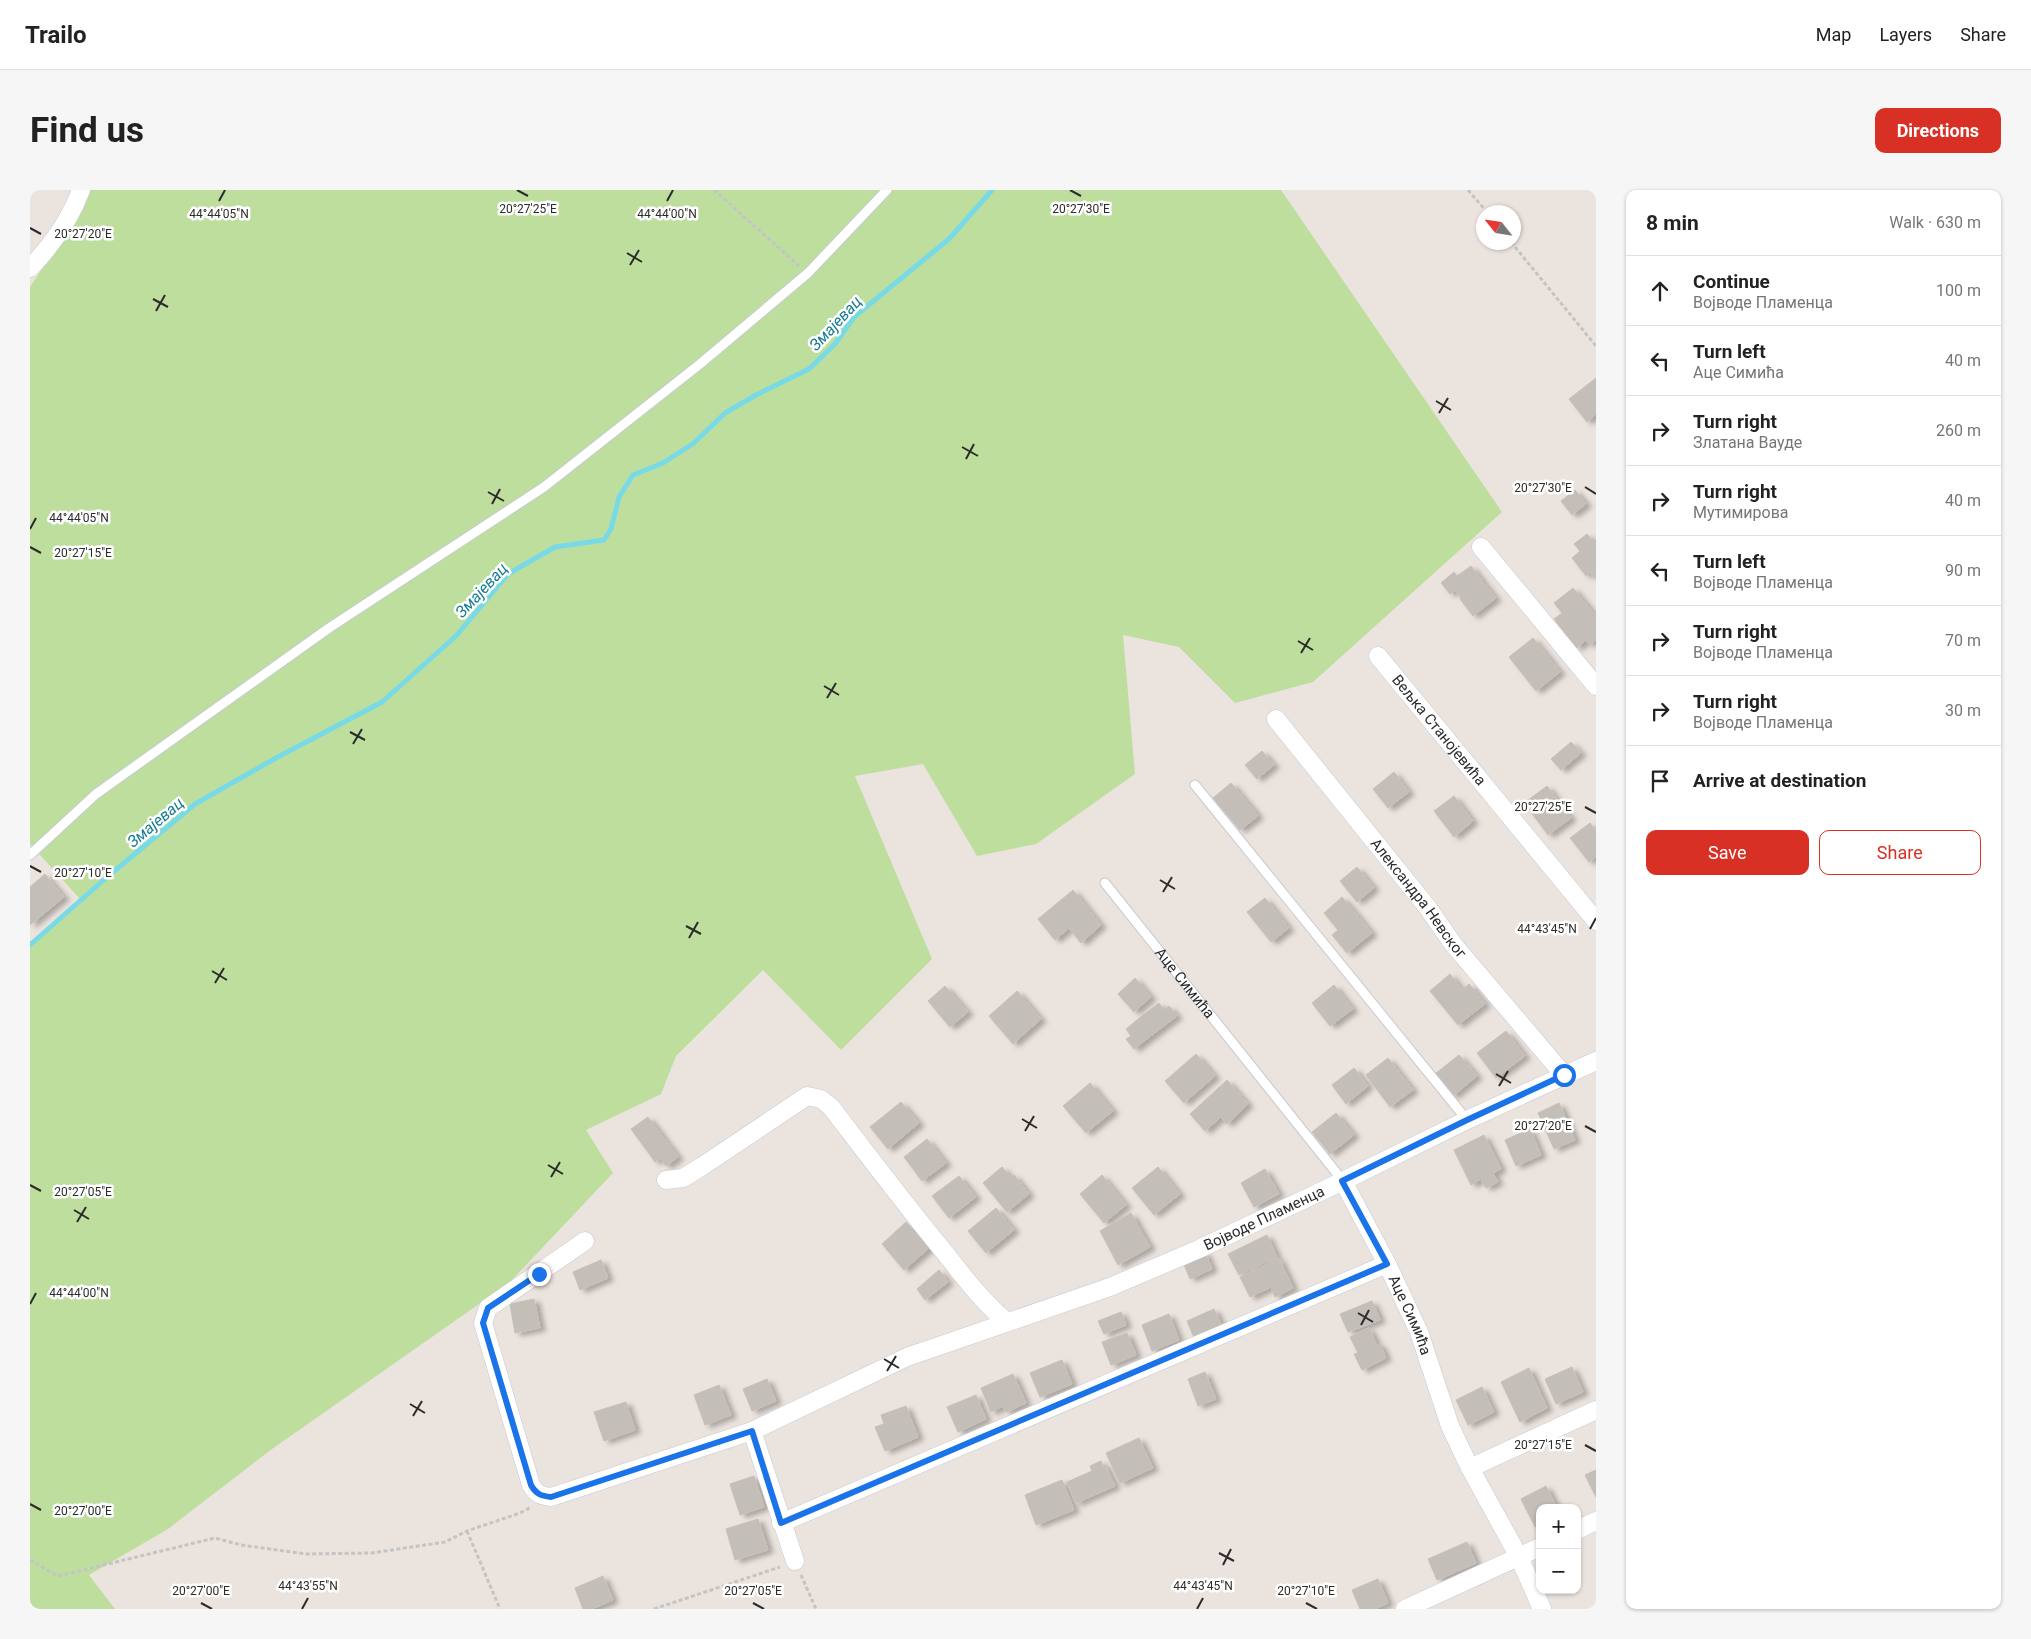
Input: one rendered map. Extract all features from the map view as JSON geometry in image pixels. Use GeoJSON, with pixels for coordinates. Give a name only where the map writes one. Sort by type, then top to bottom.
{"type":"FeatureCollection","features":[{"type":"Feature","properties":{"kind":"street"},"geometry":{"type":"LineString","coordinates":[[30,268],[56,238],[76,203],[81,190]]}},
{"type":"Feature","properties":{"kind":"street"},"geometry":{"type":"LineString","coordinates":[[1481,547],[1596,686]]}},
{"type":"Feature","properties":{"kind":"street","name":"Вељка Станојевића"},"geometry":{"type":"LineString","coordinates":[[1378,656],[1596,921]]}},
{"type":"Feature","properties":{"kind":"street","name":"Александра Невског"},"geometry":{"type":"LineString","coordinates":[[1276,719],[1428,908],[1453,944],[1564,1075]]}},
{"type":"Feature","properties":{"kind":"street","name":"Војводе Пламенца"},"geometry":{"type":"LineString","coordinates":[[543,1496],[551,1497],[752,1431],[908,1357],[1110,1287],[1199,1249],[1467,1120],[1596,1061]]}},
{"type":"Feature","properties":{"kind":"street"},"geometry":{"type":"LineString","coordinates":[[666,1180],[683,1178],[795,1103],[807,1096],[814,1096],[831,1107],[906,1205],[976,1290],[1006,1322]]}},
{"type":"Feature","properties":{"kind":"street","name":"Аце Симића"},"geometry":{"type":"LineString","coordinates":[[1342,1181],[1387,1264],[1419,1332],[1450,1426],[1470,1468],[1519,1557],[1542,1609]]}},
{"type":"Feature","properties":{"kind":"street"},"geometry":{"type":"LineString","coordinates":[[543,1496],[535,1492],[531,1485],[483,1323],[488,1308],[585,1241]]}},
{"type":"Feature","properties":{"kind":"street"},"geometry":{"type":"LineString","coordinates":[[781,1523],[1387,1264]]}},
{"type":"Feature","properties":{"kind":"street"},"geometry":{"type":"LineString","coordinates":[[1470,1468],[1596,1410]]}},
{"type":"Feature","properties":{"kind":"street"},"geometry":{"type":"LineString","coordinates":[[752,1431],[795,1561]]}},
{"type":"Feature","properties":{"kind":"street"},"geometry":{"type":"LineString","coordinates":[[1581,1528],[1596,1521]]}},
{"type":"Feature","properties":{"kind":"street"},"geometry":{"type":"LineString","coordinates":[[1405,1609],[1536,1549]]}},
{"type":"Feature","properties":{"kind":"lane"},"geometry":{"type":"LineString","coordinates":[[30,855],[104,788],[329,628],[544,487],[700,364],[808,273],[887,190]]}},
{"type":"Feature","properties":{"kind":"lane"},"geometry":{"type":"LineString","coordinates":[[1195,785],[1467,1120]]}},
{"type":"Feature","properties":{"kind":"lane","name":"Аце Симића"},"geometry":{"type":"LineString","coordinates":[[1105,882],[1342,1181]]}},
{"type":"Feature","properties":{"kind":"path"},"geometry":{"type":"LineString","coordinates":[[714,190],[808,273]]}},
{"type":"Feature","properties":{"kind":"path"},"geometry":{"type":"LineString","coordinates":[[1468,190],[1481,205]]}},
{"type":"Feature","properties":{"kind":"path"},"geometry":{"type":"LineString","coordinates":[[1518,250],[1596,346]]}},
{"type":"Feature","properties":{"kind":"path"},"geometry":{"type":"LineString","coordinates":[[30,1560],[58,1576],[215,1538],[241,1545],[288,1552],[372,1553],[445,1542],[467,1531],[520,1513],[534,1505],[543,1496]]}},
{"type":"Feature","properties":{"kind":"path"},"geometry":{"type":"LineString","coordinates":[[467,1531],[500,1609]]}},
{"type":"Feature","properties":{"kind":"path"},"geometry":{"type":"LineString","coordinates":[[654,1609],[795,1561],[816,1609]]}},
{"type":"Feature","properties":{"kind":"green space"},"geometry":{"type":"Polygon","coordinates":[[[88,190],[1281,190],[1502,512],[1313,682],[1235,703],[1179,647],[1123,635],[1135,774],[1036,844],[977,856],[923,764],[855,776],[932,959],[841,1050],[763,970],[676,1056],[661,1094],[586,1130],[613,1173],[509,1283],[272,1449],[168,1529],[89,1575],[115,1609],[30,1609],[30,945],[81,900],[30,844],[30,287],[79,214],[88,190]]]}},
{"type":"Feature","properties":{"kind":"building"},"geometry":{"type":"Polygon","coordinates":[[[1596,378],[1596,414],[1587,422],[1569,399],[1596,378]]]}},
{"type":"Feature","properties":{"kind":"building"},"geometry":{"type":"Polygon","coordinates":[[[1575,490],[1586,504],[1572,515],[1561,501],[1575,490]]]}},
{"type":"Feature","properties":{"kind":"building"},"geometry":{"type":"Polygon","coordinates":[[[1587,534],[1596,545],[1596,579],[1590,572],[1586,576],[1572,558],[1580,551],[1574,544],[1587,534]]]}},
{"type":"Feature","properties":{"kind":"building"},"geometry":{"type":"Polygon","coordinates":[[[1471,566],[1482,580],[1461,598],[1455,590],[1450,594],[1441,583],[1454,572],[1457,576],[1471,566]]]}},
{"type":"Feature","properties":{"kind":"building"},"geometry":{"type":"Polygon","coordinates":[[[1482,581],[1496,598],[1473,616],[1460,599],[1482,581]]]}},
{"type":"Feature","properties":{"kind":"building"},"geometry":{"type":"Polygon","coordinates":[[[1573,588],[1596,616],[1596,640],[1590,645],[1586,640],[1577,648],[1554,619],[1562,613],[1554,603],[1573,588]]]}},
{"type":"Feature","properties":{"kind":"building"},"geometry":{"type":"Polygon","coordinates":[[[1533,638],[1560,672],[1536,691],[1509,657],[1533,638]]]}},
{"type":"Feature","properties":{"kind":"building"},"geometry":{"type":"Polygon","coordinates":[[[1571,742],[1581,753],[1561,770],[1551,759],[1571,742]]]}},
{"type":"Feature","properties":{"kind":"building"},"geometry":{"type":"Polygon","coordinates":[[[1262,751],[1274,765],[1257,779],[1245,765],[1262,751]]]}},
{"type":"Feature","properties":{"kind":"building"},"geometry":{"type":"Polygon","coordinates":[[[1394,772],[1409,792],[1388,808],[1373,789],[1394,772]]]}},
{"type":"Feature","properties":{"kind":"building"},"geometry":{"type":"Polygon","coordinates":[[[1231,783],[1253,809],[1235,824],[1213,798],[1231,783]]]}},
{"type":"Feature","properties":{"kind":"building"},"geometry":{"type":"Polygon","coordinates":[[[1547,786],[1571,818],[1548,835],[1524,803],[1547,786]]]}},
{"type":"Feature","properties":{"kind":"building"},"geometry":{"type":"Polygon","coordinates":[[[1454,796],[1473,821],[1454,837],[1434,811],[1454,796]]]}},
{"type":"Feature","properties":{"kind":"building"},"geometry":{"type":"Polygon","coordinates":[[[1253,809],[1258,816],[1240,830],[1235,824],[1253,809]]]}},
{"type":"Feature","properties":{"kind":"building"},"geometry":{"type":"Polygon","coordinates":[[[1590,823],[1596,831],[1596,857],[1589,862],[1570,838],[1590,823]]]}},
{"type":"Feature","properties":{"kind":"building"},"geometry":{"type":"Polygon","coordinates":[[[1357,867],[1374,888],[1357,902],[1340,881],[1357,867]]]}},
{"type":"Feature","properties":{"kind":"building"},"geometry":{"type":"Polygon","coordinates":[[[45,874],[64,897],[30,925],[30,887],[45,874]]]}},
{"type":"Feature","properties":{"kind":"building"},"geometry":{"type":"Polygon","coordinates":[[[1073,890],[1101,925],[1081,943],[1069,928],[1055,940],[1038,919],[1073,890]]]}},
{"type":"Feature","properties":{"kind":"building"},"geometry":{"type":"Polygon","coordinates":[[[1342,897],[1372,933],[1347,953],[1332,935],[1338,930],[1324,913],[1342,897]]]}},
{"type":"Feature","properties":{"kind":"building"},"geometry":{"type":"Polygon","coordinates":[[[1265,898],[1289,928],[1271,942],[1247,912],[1265,898]]]}},
{"type":"Feature","properties":{"kind":"building"},"geometry":{"type":"Polygon","coordinates":[[[1450,974],[1462,990],[1469,984],[1485,1004],[1458,1025],[1430,991],[1450,974]]]}},
{"type":"Feature","properties":{"kind":"building"},"geometry":{"type":"Polygon","coordinates":[[[1135,978],[1151,997],[1134,1012],[1118,994],[1135,978]]]}},
{"type":"Feature","properties":{"kind":"building"},"geometry":{"type":"Polygon","coordinates":[[[1334,985],[1353,1009],[1330,1026],[1312,1003],[1334,985]]]}},
{"type":"Feature","properties":{"kind":"building"},"geometry":{"type":"Polygon","coordinates":[[[945,986],[968,1012],[950,1027],[928,1001],[945,986]]]}},
{"type":"Feature","properties":{"kind":"building"},"geometry":{"type":"Polygon","coordinates":[[[1017,991],[1041,1019],[1013,1044],[989,1016],[1017,991]]]}},
{"type":"Feature","properties":{"kind":"building"},"geometry":{"type":"Polygon","coordinates":[[[1159,1003],[1164,1010],[1169,1006],[1177,1016],[1156,1032],[1143,1015],[1159,1003]]]}},
{"type":"Feature","properties":{"kind":"building"},"geometry":{"type":"Polygon","coordinates":[[[1143,1015],[1156,1032],[1134,1049],[1126,1039],[1131,1036],[1126,1029],[1143,1015]]]}},
{"type":"Feature","properties":{"kind":"building"},"geometry":{"type":"Polygon","coordinates":[[[1506,1031],[1525,1056],[1496,1078],[1477,1053],[1506,1031]]]}},
{"type":"Feature","properties":{"kind":"building"},"geometry":{"type":"Polygon","coordinates":[[[1196,1054],[1215,1076],[1184,1103],[1165,1081],[1196,1054]]]}},
{"type":"Feature","properties":{"kind":"building"},"geometry":{"type":"Polygon","coordinates":[[[1459,1055],[1477,1076],[1453,1096],[1435,1074],[1459,1055]]]}},
{"type":"Feature","properties":{"kind":"building"},"geometry":{"type":"Polygon","coordinates":[[[1388,1058],[1413,1090],[1390,1107],[1366,1075],[1388,1058]]]}},
{"type":"Feature","properties":{"kind":"building"},"geometry":{"type":"Polygon","coordinates":[[[1354,1068],[1368,1086],[1346,1104],[1332,1085],[1354,1068]]]}},
{"type":"Feature","properties":{"kind":"building"},"geometry":{"type":"Polygon","coordinates":[[[1227,1080],[1248,1104],[1227,1124],[1221,1117],[1205,1131],[1190,1114],[1227,1080]]]}},
{"type":"Feature","properties":{"kind":"building"},"geometry":{"type":"Polygon","coordinates":[[[1090,1083],[1113,1111],[1086,1133],[1063,1106],[1090,1083]]]}},
{"type":"Feature","properties":{"kind":"building"},"geometry":{"type":"Polygon","coordinates":[[[901,1102],[919,1123],[888,1149],[870,1127],[901,1102]]]}},
{"type":"Feature","properties":{"kind":"building"},"geometry":{"type":"Polygon","coordinates":[[[1559,1103],[1575,1140],[1554,1149],[1538,1113],[1559,1103]]]}},
{"type":"Feature","properties":{"kind":"building"},"geometry":{"type":"Polygon","coordinates":[[[1336,1113],[1354,1135],[1330,1154],[1312,1132],[1336,1113]]]}},
{"type":"Feature","properties":{"kind":"building"},"geometry":{"type":"Polygon","coordinates":[[[648,1117],[678,1157],[666,1166],[660,1158],[655,1162],[631,1129],[648,1117]]]}},
{"type":"Feature","properties":{"kind":"building"},"geometry":{"type":"Polygon","coordinates":[[[1530,1129],[1541,1155],[1516,1166],[1505,1140],[1530,1129]]]}},
{"type":"Feature","properties":{"kind":"building"},"geometry":{"type":"Polygon","coordinates":[[[1484,1135],[1501,1169],[1493,1173],[1498,1182],[1486,1188],[1481,1179],[1471,1185],[1454,1150],[1484,1135]]]}},
{"type":"Feature","properties":{"kind":"building"},"geometry":{"type":"Polygon","coordinates":[[[927,1139],[946,1163],[922,1181],[904,1157],[927,1139]]]}},
{"type":"Feature","properties":{"kind":"building"},"geometry":{"type":"Polygon","coordinates":[[[1002,1167],[1011,1178],[1014,1175],[1029,1194],[1007,1212],[983,1183],[1002,1167]]]}},
{"type":"Feature","properties":{"kind":"building"},"geometry":{"type":"Polygon","coordinates":[[[1158,1167],[1180,1194],[1154,1215],[1132,1188],[1158,1167]]]}},
{"type":"Feature","properties":{"kind":"building"},"geometry":{"type":"Polygon","coordinates":[[[1265,1169],[1279,1194],[1254,1207],[1241,1183],[1265,1169]]]}},
{"type":"Feature","properties":{"kind":"building"},"geometry":{"type":"Polygon","coordinates":[[[1102,1175],[1126,1205],[1104,1223],[1080,1194],[1102,1175]]]}},
{"type":"Feature","properties":{"kind":"building"},"geometry":{"type":"Polygon","coordinates":[[[959,1176],[976,1197],[949,1218],[932,1196],[959,1176]]]}},
{"type":"Feature","properties":{"kind":"building"},"geometry":{"type":"Polygon","coordinates":[[[996,1208],[1014,1230],[986,1253],[968,1231],[996,1208]]]}},
{"type":"Feature","properties":{"kind":"building"},"geometry":{"type":"Polygon","coordinates":[[[1131,1213],[1150,1247],[1118,1265],[1100,1231],[1131,1213]]]}},
{"type":"Feature","properties":{"kind":"building"},"geometry":{"type":"Polygon","coordinates":[[[906,1222],[929,1248],[904,1270],[882,1244],[906,1222]]]}},
{"type":"Feature","properties":{"kind":"building"},"geometry":{"type":"Polygon","coordinates":[[[1267,1235],[1277,1257],[1239,1275],[1228,1254],[1267,1235]]]}},
{"type":"Feature","properties":{"kind":"building"},"geometry":{"type":"Polygon","coordinates":[[[1205,1252],[1212,1269],[1190,1279],[1183,1262],[1205,1252]]]}},
{"type":"Feature","properties":{"kind":"building"},"geometry":{"type":"Polygon","coordinates":[[[1279,1258],[1293,1288],[1275,1297],[1271,1287],[1250,1297],[1240,1277],[1279,1258]]]}},
{"type":"Feature","properties":{"kind":"building"},"geometry":{"type":"Polygon","coordinates":[[[601,1260],[608,1278],[580,1290],[573,1272],[601,1260]]]}},
{"type":"Feature","properties":{"kind":"building"},"geometry":{"type":"Polygon","coordinates":[[[939,1270],[948,1282],[925,1300],[917,1289],[939,1270]]]}},
{"type":"Feature","properties":{"kind":"building"},"geometry":{"type":"Polygon","coordinates":[[[534,1299],[540,1328],[515,1333],[510,1304],[534,1299]]]}},
{"type":"Feature","properties":{"kind":"building"},"geometry":{"type":"Polygon","coordinates":[[[1372,1301],[1380,1320],[1348,1332],[1340,1314],[1372,1301]]]}},
{"type":"Feature","properties":{"kind":"building"},"geometry":{"type":"Polygon","coordinates":[[[1214,1309],[1223,1328],[1195,1340],[1187,1321],[1214,1309]]]}},
{"type":"Feature","properties":{"kind":"building"},"geometry":{"type":"Polygon","coordinates":[[[1121,1312],[1126,1325],[1104,1334],[1098,1321],[1121,1312]]]}},
{"type":"Feature","properties":{"kind":"building"},"geometry":{"type":"Polygon","coordinates":[[[1169,1314],[1179,1340],[1152,1351],[1142,1325],[1169,1314]]]}},
{"type":"Feature","properties":{"kind":"building"},"geometry":{"type":"Polygon","coordinates":[[[1369,1328],[1377,1345],[1380,1344],[1386,1358],[1362,1370],[1354,1354],[1358,1353],[1350,1337],[1369,1328]]]}},
{"type":"Feature","properties":{"kind":"building"},"geometry":{"type":"Polygon","coordinates":[[[1127,1333],[1136,1355],[1111,1365],[1102,1342],[1127,1333]]]}},
{"type":"Feature","properties":{"kind":"building"},"geometry":{"type":"Polygon","coordinates":[[[1062,1360],[1072,1384],[1040,1397],[1030,1373],[1062,1360]]]}},
{"type":"Feature","properties":{"kind":"building"},"geometry":{"type":"Polygon","coordinates":[[[1572,1367],[1583,1392],[1556,1404],[1545,1379],[1572,1367]]]}},
{"type":"Feature","properties":{"kind":"building"},"geometry":{"type":"Polygon","coordinates":[[[1529,1368],[1547,1408],[1520,1422],[1501,1382],[1529,1368]]]}},
{"type":"Feature","properties":{"kind":"building"},"geometry":{"type":"Polygon","coordinates":[[[1205,1372],[1216,1399],[1198,1406],[1188,1379],[1205,1372]]]}},
{"type":"Feature","properties":{"kind":"building"},"geometry":{"type":"Polygon","coordinates":[[[1013,1374],[1026,1403],[1006,1412],[1003,1406],[991,1412],[981,1388],[1013,1374]]]}},
{"type":"Feature","properties":{"kind":"building"},"geometry":{"type":"Polygon","coordinates":[[[767,1379],[776,1401],[752,1411],[743,1389],[767,1379]]]}},
{"type":"Feature","properties":{"kind":"building"},"geometry":{"type":"Polygon","coordinates":[[[719,1385],[731,1415],[705,1425],[694,1395],[719,1385]]]}},
{"type":"Feature","properties":{"kind":"building"},"geometry":{"type":"Polygon","coordinates":[[[1482,1387],[1494,1412],[1468,1425],[1456,1400],[1482,1387]]]}},
{"type":"Feature","properties":{"kind":"building"},"geometry":{"type":"Polygon","coordinates":[[[976,1395],[986,1419],[958,1432],[947,1407],[976,1395]]]}},
{"type":"Feature","properties":{"kind":"building"},"geometry":{"type":"Polygon","coordinates":[[[626,1402],[635,1430],[604,1441],[594,1412],[626,1402]]]}},
{"type":"Feature","properties":{"kind":"building"},"geometry":{"type":"Polygon","coordinates":[[[906,1406],[918,1437],[885,1451],[875,1427],[884,1424],[881,1415],[906,1406]]]}},
{"type":"Feature","properties":{"kind":"building"},"geometry":{"type":"Polygon","coordinates":[[[1139,1438],[1153,1468],[1120,1483],[1106,1453],[1139,1438]]]}},
{"type":"Feature","properties":{"kind":"building"},"geometry":{"type":"Polygon","coordinates":[[[1101,1461],[1103,1466],[1105,1465],[1115,1486],[1076,1503],[1067,1482],[1092,1471],[1090,1466],[1101,1461]]]}},
{"type":"Feature","properties":{"kind":"building"},"geometry":{"type":"Polygon","coordinates":[[[1596,1470],[1596,1497],[1585,1475],[1596,1470]]]}},
{"type":"Feature","properties":{"kind":"building"},"geometry":{"type":"Polygon","coordinates":[[[754,1476],[764,1507],[740,1515],[730,1484],[754,1476]]]}},
{"type":"Feature","properties":{"kind":"building"},"geometry":{"type":"Polygon","coordinates":[[[1062,1480],[1074,1510],[1036,1525],[1025,1495],[1062,1480]]]}},
{"type":"Feature","properties":{"kind":"building"},"geometry":{"type":"Polygon","coordinates":[[[1546,1486],[1555,1504],[1536,1504],[1535,1527],[1521,1499],[1546,1486]]]}},
{"type":"Feature","properties":{"kind":"building"},"geometry":{"type":"Polygon","coordinates":[[[758,1519],[768,1550],[735,1560],[726,1529],[758,1519]]]}},
{"type":"Feature","properties":{"kind":"building"},"geometry":{"type":"Polygon","coordinates":[[[1467,1542],[1476,1563],[1437,1580],[1428,1559],[1467,1542]]]}},
{"type":"Feature","properties":{"kind":"building"},"geometry":{"type":"Polygon","coordinates":[[[603,1576],[613,1600],[592,1609],[583,1609],[575,1588],[603,1576]]]}},
{"type":"Feature","properties":{"kind":"building"},"geometry":{"type":"Polygon","coordinates":[[[1378,1579],[1388,1603],[1375,1609],[1360,1609],[1352,1590],[1378,1579]]]}},
{"type":"Feature","properties":{"kind":"waterway","name":"Змајевац"},"geometry":{"type":"LineString","coordinates":[[30,945],[107,877],[195,804],[276,758],[382,702],[456,636],[508,574],[555,547],[604,540],[611,529],[619,497],[633,475],[663,463],[694,443],[725,413],[756,395],[809,369],[835,344],[854,317],[949,239],[992,190]]}},
{"type":"Feature","properties":{"kind":"route"},"geometry":{"type":"LineString","coordinates":[[539,1274],[488,1308],[483,1323],[531,1485],[535,1492],[551,1497],[752,1431],[781,1523],[1387,1264],[1342,1181],[1564,1075]]}}]}
